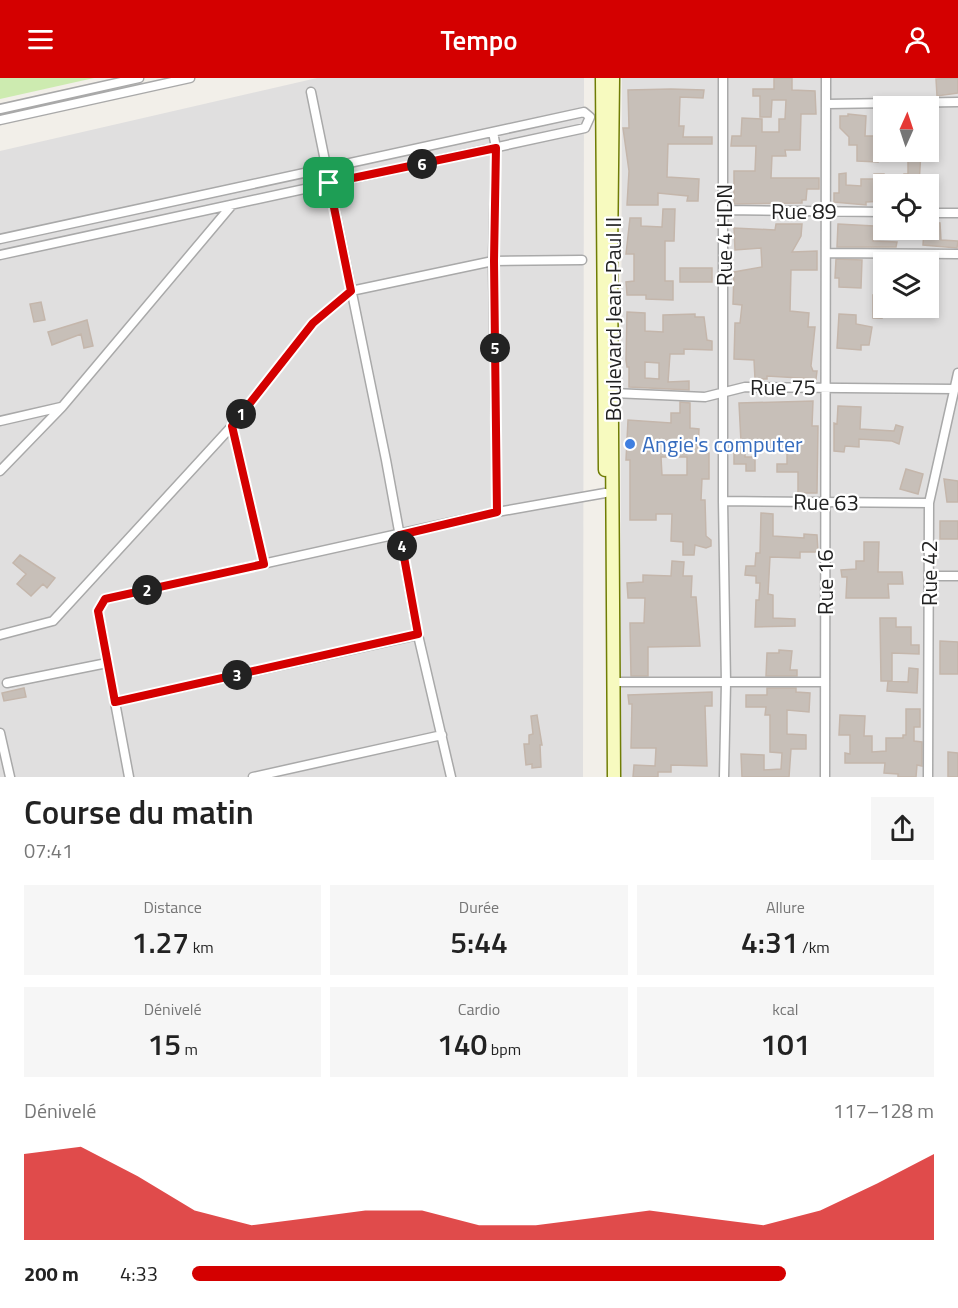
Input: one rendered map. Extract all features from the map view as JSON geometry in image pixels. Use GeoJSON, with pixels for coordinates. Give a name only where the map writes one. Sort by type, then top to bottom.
{"type":"FeatureCollection","features":[{"type":"Feature","properties":{"kind":"main road","name":"Boulevard Jean-Paul II"},"geometry":{"type":"LineString","coordinates":[[602,78],[606,777]]}},
{"type":"Feature","properties":{"kind":"main road","name":"Boulevard Jean-Paul II"},"geometry":{"type":"LineString","coordinates":[[613,78],[614,183],[611,256],[614,777]]}},
{"type":"Feature","properties":{"kind":"street"},"geometry":{"type":"LineString","coordinates":[[0,109],[139,78]]}},
{"type":"Feature","properties":{"kind":"street"},"geometry":{"type":"LineString","coordinates":[[0,120],[190,78]]}},
{"type":"Feature","properties":{"kind":"street","name":"Rue 4 HDN"},"geometry":{"type":"LineString","coordinates":[[723,78],[723,501],[726,683],[724,777]]}},
{"type":"Feature","properties":{"kind":"street","name":"Rue 16"},"geometry":{"type":"LineString","coordinates":[[825,777],[825,502],[828,387],[826,78]]}},
{"type":"Feature","properties":{"kind":"street"},"geometry":{"type":"LineString","coordinates":[[311,92],[418,634],[451,777]]}},
{"type":"Feature","properties":{"kind":"street"},"geometry":{"type":"LineString","coordinates":[[827,104],[958,102]]}},
{"type":"Feature","properties":{"kind":"street"},"geometry":{"type":"LineString","coordinates":[[0,239],[584,112],[590,117],[585,128],[0,255]]}},
{"type":"Feature","properties":{"kind":"street"},"geometry":{"type":"LineString","coordinates":[[493,132],[496,148],[494,261],[497,512]]}},
{"type":"Feature","properties":{"kind":"street"},"geometry":{"type":"LineString","coordinates":[[0,471],[62,407],[232,205]]}},
{"type":"Feature","properties":{"kind":"street","name":"Rue 89"},"geometry":{"type":"LineString","coordinates":[[724,210],[873,212]]}},
{"type":"Feature","properties":{"kind":"street"},"geometry":{"type":"LineString","coordinates":[[939,213],[958,213]]}},
{"type":"Feature","properties":{"kind":"street"},"geometry":{"type":"LineString","coordinates":[[827,253],[958,254]]}},
{"type":"Feature","properties":{"kind":"street"},"geometry":{"type":"LineString","coordinates":[[0,635],[53,621],[232,426],[313,323],[351,291],[494,261],[582,260]]}},
{"type":"Feature","properties":{"kind":"street","name":"Rue 42"},"geometry":{"type":"LineString","coordinates":[[928,777],[929,503],[958,373]]}},
{"type":"Feature","properties":{"kind":"street","name":"Rue 75"},"geometry":{"type":"LineString","coordinates":[[613,393],[705,397],[745,387],[954,389]]}},
{"type":"Feature","properties":{"kind":"street"},"geometry":{"type":"LineString","coordinates":[[0,421],[62,407]]}},
{"type":"Feature","properties":{"kind":"street"},"geometry":{"type":"LineString","coordinates":[[232,426],[264,564]]}},
{"type":"Feature","properties":{"kind":"street"},"geometry":{"type":"LineString","coordinates":[[129,777],[98,611],[105,599],[497,512],[605,493]]}},
{"type":"Feature","properties":{"kind":"street","name":"Rue 63"},"geometry":{"type":"LineString","coordinates":[[723,501],[929,503]]}},
{"type":"Feature","properties":{"kind":"street"},"geometry":{"type":"LineString","coordinates":[[929,576],[958,576]]}},
{"type":"Feature","properties":{"kind":"street"},"geometry":{"type":"LineString","coordinates":[[115,702],[418,634]]}},
{"type":"Feature","properties":{"kind":"street"},"geometry":{"type":"LineString","coordinates":[[7,683],[107,663]]}},
{"type":"Feature","properties":{"kind":"street"},"geometry":{"type":"LineString","coordinates":[[613,682],[824,682]]}},
{"type":"Feature","properties":{"kind":"street"},"geometry":{"type":"LineString","coordinates":[[0,733],[10,777]]}},
{"type":"Feature","properties":{"kind":"street"},"geometry":{"type":"LineString","coordinates":[[253,777],[442,735]]}},
{"type":"Feature","properties":{"kind":"shaded area"},"geometry":{"type":"Polygon","coordinates":[[[317,78],[584,78],[583,777],[0,777],[0,151],[317,78]]]}},
{"type":"Feature","properties":{"kind":"shaded area"},"geometry":{"type":"Polygon","coordinates":[[[622,78],[958,78],[958,777],[620,777],[622,78]]]}},
{"type":"Feature","properties":{"kind":"green space"},"geometry":{"type":"Polygon","coordinates":[[[0,78],[94,78],[0,99],[0,78]]]}},
{"type":"Feature","properties":{"kind":"building"},"geometry":{"type":"Polygon","coordinates":[[[774,78],[792,78],[792,90],[815,91],[816,114],[801,114],[800,150],[785,150],[786,156],[772,156],[771,178],[819,178],[819,189],[807,189],[806,200],[802,200],[802,203],[734,204],[734,171],[755,171],[756,146],[731,146],[732,136],[741,136],[742,118],[762,119],[762,132],[779,132],[779,119],[785,119],[786,100],[772,100],[771,117],[760,117],[760,96],[753,96],[753,89],[774,89],[774,78]]]}},
{"type":"Feature","properties":{"kind":"building"},"geometry":{"type":"Polygon","coordinates":[[[958,78],[958,93],[937,96],[936,79],[958,78]]]}},
{"type":"Feature","properties":{"kind":"building"},"geometry":{"type":"Polygon","coordinates":[[[628,90],[704,90],[703,98],[680,97],[679,126],[684,126],[683,137],[712,137],[712,144],[668,144],[667,177],[699,179],[698,201],[687,201],[688,196],[658,193],[658,205],[627,205],[629,171],[623,128],[629,128],[628,90]]]}},
{"type":"Feature","properties":{"kind":"building"},"geometry":{"type":"Polygon","coordinates":[[[848,114],[866,116],[865,136],[873,136],[873,162],[857,161],[857,145],[849,145],[849,137],[840,128],[840,116],[848,116],[848,114]]]}},
{"type":"Feature","properties":{"kind":"building"},"geometry":{"type":"Polygon","coordinates":[[[908,162],[920,162],[920,174],[908,174],[908,162]]]}},
{"type":"Feature","properties":{"kind":"building"},"geometry":{"type":"Polygon","coordinates":[[[846,173],[846,185],[861,186],[861,179],[873,179],[873,202],[866,202],[866,205],[834,202],[834,193],[839,193],[839,174],[846,173]]]}},
{"type":"Feature","properties":{"kind":"building"},"geometry":{"type":"Polygon","coordinates":[[[663,209],[675,209],[674,241],[665,241],[665,281],[673,281],[673,300],[646,299],[646,295],[627,295],[626,282],[634,281],[634,254],[626,254],[630,218],[641,218],[641,226],[662,227],[663,209]]]}},
{"type":"Feature","properties":{"kind":"building"},"geometry":{"type":"Polygon","coordinates":[[[939,223],[941,240],[958,241],[957,248],[923,245],[923,240],[939,240],[939,223]]]}},
{"type":"Feature","properties":{"kind":"building"},"geometry":{"type":"Polygon","coordinates":[[[776,224],[802,224],[801,236],[792,252],[817,251],[817,270],[791,270],[790,311],[809,313],[808,327],[815,327],[811,366],[813,371],[817,371],[816,379],[767,376],[767,379],[755,379],[754,360],[734,359],[735,323],[740,323],[742,305],[733,304],[734,272],[762,267],[761,248],[735,250],[734,228],[775,230],[776,224]]]}},
{"type":"Feature","properties":{"kind":"building"},"geometry":{"type":"Polygon","coordinates":[[[838,224],[873,226],[873,241],[897,242],[896,247],[837,247],[838,224]]]}},
{"type":"Feature","properties":{"kind":"building"},"geometry":{"type":"Polygon","coordinates":[[[836,259],[862,260],[861,288],[839,287],[839,278],[835,278],[836,259]]]}},
{"type":"Feature","properties":{"kind":"building"},"geometry":{"type":"Polygon","coordinates":[[[680,268],[712,268],[712,282],[680,282],[680,268]]]}},
{"type":"Feature","properties":{"kind":"building"},"geometry":{"type":"Polygon","coordinates":[[[41,302],[45,320],[34,322],[30,304],[41,302]]]}},
{"type":"Feature","properties":{"kind":"building"},"geometry":{"type":"Polygon","coordinates":[[[627,312],[645,313],[645,331],[663,332],[663,315],[695,314],[695,317],[704,317],[707,340],[712,341],[712,350],[684,349],[684,354],[670,354],[668,382],[689,381],[689,390],[629,387],[629,367],[627,367],[627,312]],[[645,362],[645,378],[659,379],[659,363],[645,362]]]}},
{"type":"Feature","properties":{"kind":"building"},"geometry":{"type":"Polygon","coordinates":[[[839,314],[856,315],[856,324],[872,327],[869,345],[861,345],[861,350],[837,348],[839,314]]]}},
{"type":"Feature","properties":{"kind":"building"},"geometry":{"type":"Polygon","coordinates":[[[87,320],[93,346],[84,348],[81,334],[52,345],[48,332],[87,320]]]}},
{"type":"Feature","properties":{"kind":"building"},"geometry":{"type":"Polygon","coordinates":[[[813,401],[812,426],[818,426],[817,493],[798,493],[798,472],[777,472],[777,464],[787,464],[787,450],[770,449],[770,444],[761,445],[761,442],[741,442],[739,403],[813,401]]]}},
{"type":"Feature","properties":{"kind":"building"},"geometry":{"type":"Polygon","coordinates":[[[680,402],[690,403],[690,428],[699,429],[698,453],[709,453],[709,479],[702,479],[701,500],[705,500],[706,536],[711,540],[711,546],[706,548],[695,545],[694,555],[683,555],[683,542],[671,541],[672,514],[656,514],[656,520],[630,520],[630,460],[626,460],[628,420],[671,423],[671,413],[680,413],[680,402]],[[661,457],[662,475],[687,475],[687,457],[661,457]]]}},
{"type":"Feature","properties":{"kind":"building"},"geometry":{"type":"Polygon","coordinates":[[[838,406],[861,407],[860,429],[894,431],[896,425],[903,427],[899,444],[892,441],[859,439],[859,447],[845,446],[844,452],[834,451],[834,423],[837,424],[838,406]]]}},
{"type":"Feature","properties":{"kind":"building"},"geometry":{"type":"Polygon","coordinates":[[[734,447],[745,447],[745,457],[755,457],[755,471],[746,471],[746,464],[734,464],[734,447]]]}},
{"type":"Feature","properties":{"kind":"building"},"geometry":{"type":"Polygon","coordinates":[[[906,469],[923,474],[918,494],[900,489],[906,469]]]}},
{"type":"Feature","properties":{"kind":"building"},"geometry":{"type":"Polygon","coordinates":[[[944,479],[958,481],[958,502],[947,502],[944,479]]]}},
{"type":"Feature","properties":{"kind":"building"},"geometry":{"type":"Polygon","coordinates":[[[761,513],[773,514],[773,536],[804,538],[804,534],[817,535],[818,552],[800,552],[800,558],[770,557],[768,594],[773,595],[773,618],[795,619],[795,626],[755,627],[756,600],[759,600],[760,583],[756,583],[756,576],[745,575],[746,566],[755,566],[756,553],[760,553],[761,513]]]}},
{"type":"Feature","properties":{"kind":"building"},"geometry":{"type":"Polygon","coordinates":[[[940,521],[958,521],[958,539],[940,539],[940,521]]]}},
{"type":"Feature","properties":{"kind":"building"},"geometry":{"type":"Polygon","coordinates":[[[864,542],[879,542],[878,572],[902,572],[903,584],[888,584],[889,598],[846,598],[847,577],[842,577],[841,570],[856,569],[856,561],[864,561],[864,542]]]}},
{"type":"Feature","properties":{"kind":"building"},"geometry":{"type":"Polygon","coordinates":[[[20,555],[55,578],[47,588],[43,584],[31,596],[17,584],[26,574],[13,563],[20,555]]]}},
{"type":"Feature","properties":{"kind":"building"},"geometry":{"type":"Polygon","coordinates":[[[672,561],[684,562],[683,576],[692,576],[691,597],[696,597],[700,646],[648,647],[648,676],[631,676],[630,623],[644,623],[645,598],[628,598],[627,583],[643,582],[643,575],[671,576],[672,561]]]}},
{"type":"Feature","properties":{"kind":"building"},"geometry":{"type":"Polygon","coordinates":[[[880,618],[896,618],[896,627],[911,627],[911,645],[919,645],[919,654],[892,653],[892,681],[881,681],[880,618]]]}},
{"type":"Feature","properties":{"kind":"building"},"geometry":{"type":"Polygon","coordinates":[[[940,641],[958,642],[958,674],[940,674],[940,641]]]}},
{"type":"Feature","properties":{"kind":"building"},"geometry":{"type":"Polygon","coordinates":[[[779,650],[792,651],[790,670],[797,670],[797,676],[766,676],[767,653],[779,653],[779,650]]]}},
{"type":"Feature","properties":{"kind":"building"},"geometry":{"type":"Polygon","coordinates":[[[909,668],[918,669],[917,693],[887,691],[888,681],[908,682],[909,668]]]}},
{"type":"Feature","properties":{"kind":"building"},"geometry":{"type":"Polygon","coordinates":[[[24,688],[26,697],[4,701],[2,693],[24,688]]]}},
{"type":"Feature","properties":{"kind":"building"},"geometry":{"type":"Polygon","coordinates":[[[767,688],[796,688],[796,692],[810,693],[809,712],[787,710],[787,734],[806,735],[806,749],[791,749],[789,777],[742,777],[741,754],[764,755],[764,770],[781,769],[782,753],[770,752],[770,715],[765,715],[766,707],[746,707],[746,695],[767,695],[767,688]]]}},
{"type":"Feature","properties":{"kind":"building"},"geometry":{"type":"Polygon","coordinates":[[[712,692],[712,706],[705,706],[707,766],[671,765],[671,772],[658,772],[658,777],[633,777],[634,765],[655,766],[656,748],[631,748],[632,704],[629,704],[628,695],[712,692]]]}},
{"type":"Feature","properties":{"kind":"building"},"geometry":{"type":"Polygon","coordinates":[[[906,709],[920,709],[920,727],[914,727],[914,741],[922,742],[922,766],[917,765],[916,777],[898,777],[898,774],[884,773],[885,763],[845,763],[845,753],[850,754],[850,735],[839,735],[840,715],[865,716],[864,736],[872,736],[872,752],[886,751],[886,738],[903,738],[903,735],[906,735],[906,709]]]}},
{"type":"Feature","properties":{"kind":"building"},"geometry":{"type":"Polygon","coordinates":[[[537,715],[542,745],[540,745],[541,767],[532,768],[532,764],[526,765],[524,744],[529,744],[529,735],[533,734],[531,716],[537,715]]]}},
{"type":"Feature","properties":{"kind":"building"},"geometry":{"type":"Polygon","coordinates":[[[948,752],[958,753],[958,777],[948,777],[948,752]]]}},
{"type":"Feature","properties":{"kind":"place","name":"Angie's computer"},"geometry":{"type":"Point","coordinates":[630,444]}},
{"type":"Feature","properties":{"kind":"route"},"geometry":{"type":"LineString","coordinates":[[496,148],[494,261],[497,512],[400,535],[418,634],[115,702],[98,611],[105,599],[264,564],[232,426],[313,323],[351,291],[329,183],[496,148]]}}]}
